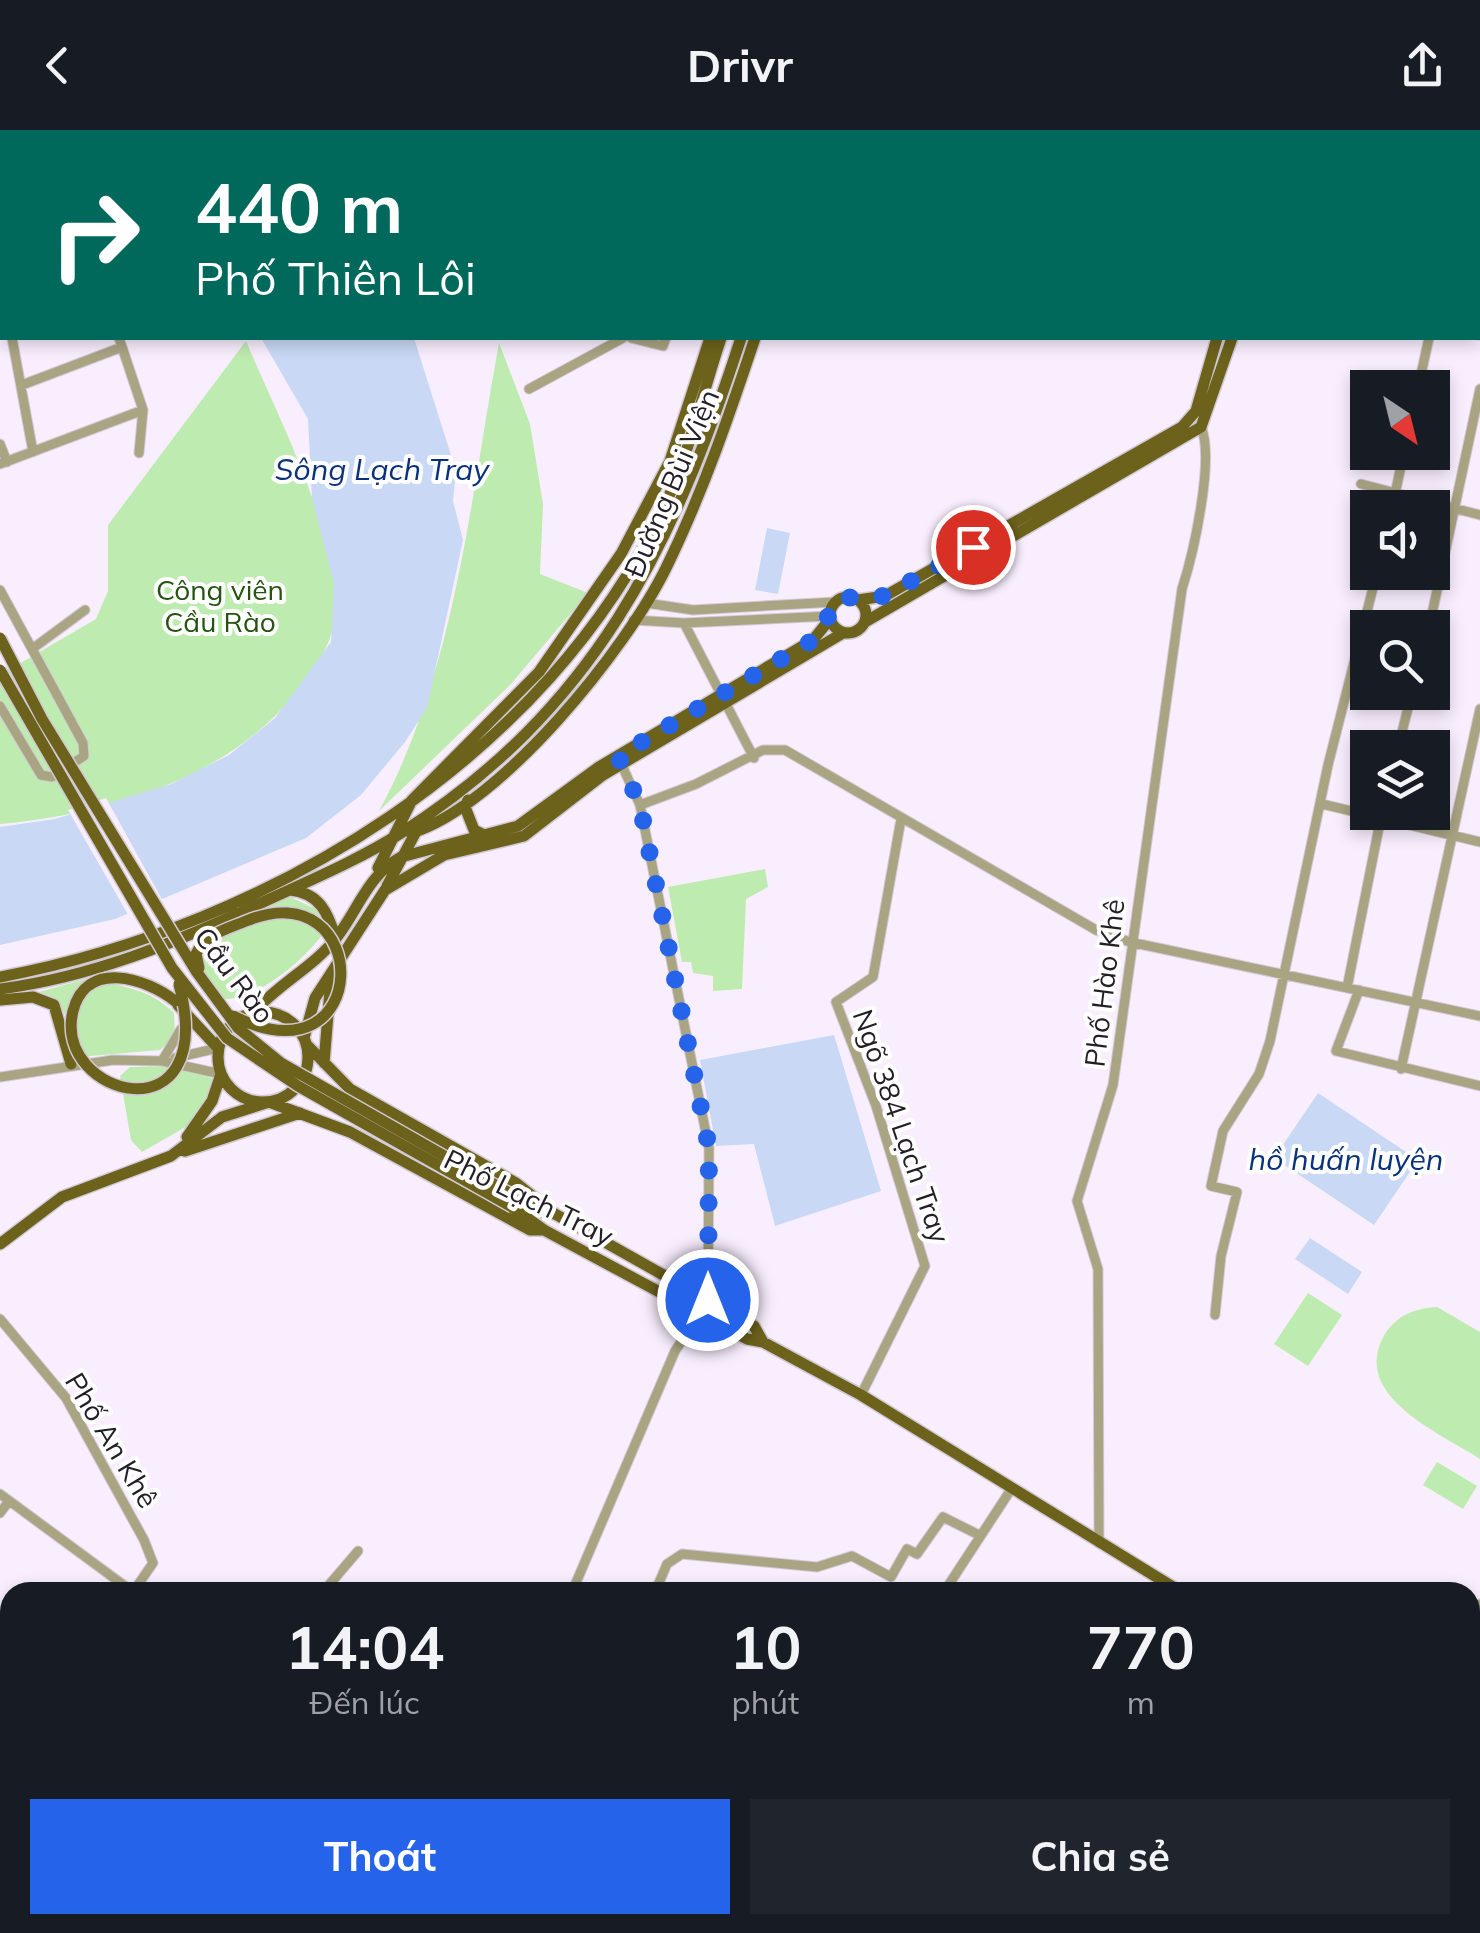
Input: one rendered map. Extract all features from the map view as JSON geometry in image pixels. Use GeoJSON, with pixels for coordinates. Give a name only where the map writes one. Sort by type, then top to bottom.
{"type":"FeatureCollection","features":[{"type":"Feature","properties":{"kind":"main road","name":"Đường Bùi Viện"},"geometry":{"type":"LineString","coordinates":[[412,800],[539,672],[621,554],[670,461],[709,340]]}},
{"type":"Feature","properties":{"kind":"main road","name":"Đường Bùi Viện"},"geometry":{"type":"LineString","coordinates":[[0,976],[113,948],[216,908],[324,858],[479,752],[530,704],[635,557],[666,503],[720,340]]}},
{"type":"Feature","properties":{"kind":"main road","name":"Đường Bùi Viện"},"geometry":{"type":"LineString","coordinates":[[0,989],[55,982],[123,962],[290,890],[397,836],[494,765],[544,717],[593,654],[651,566],[680,510],[740,340]]}},
{"type":"Feature","properties":{"kind":"main road","name":"Đường Bùi Viện"},"geometry":{"type":"LineString","coordinates":[[397,836],[416,832],[468,800],[529,751],[646,603],[712,464],[755,340]]}},
{"type":"Feature","properties":{"kind":"main road"},"geometry":{"type":"LineString","coordinates":[[815,644],[835,602],[846,597],[858,600],[884,596],[1196,423],[1217,340]]}},
{"type":"Feature","properties":{"kind":"main road"},"geometry":{"type":"LineString","coordinates":[[375,875],[401,857],[486,836],[532,819],[620,761],[815,644],[843,632],[854,632],[1196,423],[1231,340]]}},
{"type":"Feature","properties":{"kind":"main road"},"geometry":{"type":"LineString","coordinates":[[697,409],[716,414]]}},
{"type":"Feature","properties":{"kind":"main road"},"geometry":{"type":"LineString","coordinates":[[621,554],[635,557]]}},
{"type":"Feature","properties":{"kind":"main road"},"geometry":{"type":"LineString","coordinates":[[858,600],[866,610],[865,622]]}},
{"type":"Feature","properties":{"kind":"main road"},"geometry":{"type":"LineString","coordinates":[[830,617],[843,632]]}},
{"type":"Feature","properties":{"kind":"main road","name":"Cầu Rào"},"geometry":{"type":"LineString","coordinates":[[0,638],[42,719],[196,971],[228,1014],[281,1063],[515,1203],[544,1230]]}},
{"type":"Feature","properties":{"kind":"main road","name":"Cầu Rào"},"geometry":{"type":"LineString","coordinates":[[0,670],[177,975],[227,1038],[260,1063],[515,1203],[556,1214]]}},
{"type":"Feature","properties":{"kind":"main road"},"geometry":{"type":"LineString","coordinates":[[385,890],[444,856],[524,836],[620,761]]}},
{"type":"Feature","properties":{"kind":"main road"},"geometry":{"type":"LineString","coordinates":[[171,1156],[208,1109],[221,1074],[218,1048],[229,1027],[251,1013],[336,938],[397,836],[412,800]]}},
{"type":"Feature","properties":{"kind":"main road"},"geometry":{"type":"LineString","coordinates":[[468,800],[465,808],[474,830],[486,836]]}},
{"type":"Feature","properties":{"kind":"main road"},"geometry":{"type":"LineString","coordinates":[[171,1156],[222,1116],[282,1098],[302,1080],[316,998],[385,890],[423,819]]}},
{"type":"Feature","properties":{"kind":"main road"},"geometry":{"type":"LineString","coordinates":[[290,890],[318,900],[330,918],[336,938]]}},
{"type":"Feature","properties":{"kind":"main road"},"geometry":{"type":"LineString","coordinates":[[228,1014],[275,1031],[313,1024],[329,1012],[342,988],[342,960],[336,944],[304,916],[269,914],[204,942],[196,954],[202,972],[230,1007],[278,1014],[306,1041]]}},
{"type":"Feature","properties":{"kind":"main road"},"geometry":{"type":"LineString","coordinates":[[324,1064],[331,972]]}},
{"type":"Feature","properties":{"kind":"main road"},"geometry":{"type":"LineString","coordinates":[[177,975],[188,1035],[176,1070],[153,1086],[136,1089],[116,1086],[88,1067],[72,1027],[73,1011],[85,989],[104,979],[128,977],[178,1004],[218,1048]]}},
{"type":"Feature","properties":{"kind":"main road"},"geometry":{"type":"LineString","coordinates":[[0,1000],[33,996],[54,1005],[71,1064]]}},
{"type":"Feature","properties":{"kind":"main road","name":"Phố Lạch Tray"},"geometry":{"type":"LineString","coordinates":[[306,1041],[350,1089],[516,1183],[556,1214],[754,1326],[763,1342]]}},
{"type":"Feature","properties":{"kind":"main road"},"geometry":{"type":"LineString","coordinates":[[221,1074],[240,1096],[270,1102]]}},
{"type":"Feature","properties":{"kind":"main road"},"geometry":{"type":"LineString","coordinates":[[327,1123],[329,1100],[350,1089]]}},
{"type":"Feature","properties":{"kind":"main road","name":"Phố Lạch Tray"},"geometry":{"type":"LineString","coordinates":[[270,1102],[327,1123],[530,1230],[544,1230],[747,1339],[763,1342],[860,1395],[1164,1582]]}},
{"type":"Feature","properties":{"kind":"main road"},"geometry":{"type":"LineString","coordinates":[[0,1244],[62,1197],[301,1113]]}},
{"type":"Feature","properties":{"kind":"street"},"geometry":{"type":"LineString","coordinates":[[12,340],[33,452]]}},
{"type":"Feature","properties":{"kind":"street"},"geometry":{"type":"LineString","coordinates":[[528,390],[619,340]]}},
{"type":"Feature","properties":{"kind":"street"},"geometry":{"type":"LineString","coordinates":[[639,340],[663,346],[665,340]]}},
{"type":"Feature","properties":{"kind":"street"},"geometry":{"type":"LineString","coordinates":[[1422,370],[1429,340]]}},
{"type":"Feature","properties":{"kind":"street"},"geometry":{"type":"LineString","coordinates":[[22,385],[120,342],[143,410],[138,453]]}},
{"type":"Feature","properties":{"kind":"street"},"geometry":{"type":"LineString","coordinates":[[1432,610],[1480,389]]}},
{"type":"Feature","properties":{"kind":"street"},"geometry":{"type":"LineString","coordinates":[[0,444],[3,463],[143,410]]}},
{"type":"Feature","properties":{"kind":"street","name":"Phố Hào Khê"},"geometry":{"type":"LineString","coordinates":[[1098,1543],[1098,1269],[1077,1201],[1113,1085],[1182,589],[1192,558],[1205,450],[1196,423]]}},
{"type":"Feature","properties":{"kind":"street"},"geometry":{"type":"LineString","coordinates":[[1361,484],[1387,490]]}},
{"type":"Feature","properties":{"kind":"street"},"geometry":{"type":"LineString","coordinates":[[1450,506],[1480,516]]}},
{"type":"Feature","properties":{"kind":"street"},"geometry":{"type":"LineString","coordinates":[[0,590],[83,742],[84,756],[52,776],[41,776],[0,706]]}},
{"type":"Feature","properties":{"kind":"street"},"geometry":{"type":"LineString","coordinates":[[1214,1315],[1221,1256],[1237,1192],[1212,1186],[1223,1131],[1258,1074],[1270,1041],[1328,765],[1372,590]]}},
{"type":"Feature","properties":{"kind":"street"},"geometry":{"type":"LineString","coordinates":[[646,603],[693,610],[835,602]]}},
{"type":"Feature","properties":{"kind":"street"},"geometry":{"type":"LineString","coordinates":[[32,649],[85,610]]}},
{"type":"Feature","properties":{"kind":"street"},"geometry":{"type":"LineString","coordinates":[[633,620],[684,623],[815,613],[830,617]]}},
{"type":"Feature","properties":{"kind":"street"},"geometry":{"type":"LineString","coordinates":[[684,623],[754,758]]}},
{"type":"Feature","properties":{"kind":"street"},"geometry":{"type":"LineString","coordinates":[[1401,1070],[1480,708]]}},
{"type":"Feature","properties":{"kind":"street"},"geometry":{"type":"LineString","coordinates":[[640,805],[754,758],[763,750],[785,750],[1063,914],[1130,942],[1480,1016]]}},
{"type":"Feature","properties":{"kind":"street"},"geometry":{"type":"LineString","coordinates":[[620,761],[640,805],[709,1148],[708,1300]]}},
{"type":"Feature","properties":{"kind":"street"},"geometry":{"type":"LineString","coordinates":[[1322,804],[1350,809]]}},
{"type":"Feature","properties":{"kind":"street","name":"Ngõ 384 Lạch Tray"},"geometry":{"type":"LineString","coordinates":[[860,1395],[925,1266],[876,1106],[836,1002],[872,976],[901,819]]}},
{"type":"Feature","properties":{"kind":"street"},"geometry":{"type":"LineString","coordinates":[[1347,988],[1378,830]]}},
{"type":"Feature","properties":{"kind":"street"},"geometry":{"type":"LineString","coordinates":[[1435,830],[1480,842]]}},
{"type":"Feature","properties":{"kind":"street"},"geometry":{"type":"LineString","coordinates":[[1359,990],[1336,1051],[1401,1070],[1480,1086]]}},
{"type":"Feature","properties":{"kind":"street"},"geometry":{"type":"LineString","coordinates":[[162,1060],[180,1038],[178,1004]]}},
{"type":"Feature","properties":{"kind":"street"},"geometry":{"type":"LineString","coordinates":[[0,1077],[71,1064],[162,1060],[218,1048]]}},
{"type":"Feature","properties":{"kind":"street"},"geometry":{"type":"LineString","coordinates":[[162,1060],[221,1074]]}},
{"type":"Feature","properties":{"kind":"street"},"geometry":{"type":"LineString","coordinates":[[576,1582],[675,1351],[700,1313]]}},
{"type":"Feature","properties":{"kind":"street","name":"Phố An Khê"},"geometry":{"type":"LineString","coordinates":[[0,1319],[66,1398],[144,1540],[153,1563],[140,1582]]}},
{"type":"Feature","properties":{"kind":"street"},"geometry":{"type":"LineString","coordinates":[[950,1582],[1010,1490]]}},
{"type":"Feature","properties":{"kind":"street"},"geometry":{"type":"LineString","coordinates":[[0,1514],[5,1497],[120,1582]]}},
{"type":"Feature","properties":{"kind":"street"},"geometry":{"type":"LineString","coordinates":[[659,1582],[667,1564],[682,1554],[817,1567],[852,1556],[891,1577],[907,1549],[917,1554],[943,1518],[979,1535]]}},
{"type":"Feature","properties":{"kind":"street"},"geometry":{"type":"LineString","coordinates":[[332,1582],[358,1551]]}},
{"type":"Feature","properties":{"kind":"green space","name":"Công viên Cầu Rào"},"geometry":{"type":"Polygon","coordinates":[[[246,341],[304,477],[328,550],[335,616],[324,652],[275,716],[206,767],[126,800],[0,824],[0,675],[96,619],[108,591],[108,525],[246,341]]]}},
{"type":"Feature","properties":{"kind":"green space"},"geometry":{"type":"Polygon","coordinates":[[[499,343],[530,424],[543,504],[540,574],[588,593],[510,685],[379,811],[405,757],[443,642],[469,523],[499,343]]]}},
{"type":"Feature","properties":{"kind":"green space"},"geometry":{"type":"Polygon","coordinates":[[[765,869],[768,887],[746,899],[742,989],[713,991],[713,976],[693,973],[691,962],[682,962],[668,887],[765,869]]]}},
{"type":"Feature","properties":{"kind":"green space"},"geometry":{"type":"Polygon","coordinates":[[[288,896],[318,910],[322,935],[277,978],[248,994],[220,999],[189,956],[194,944],[216,926],[288,896]]]}},
{"type":"Feature","properties":{"kind":"green space"},"geometry":{"type":"Polygon","coordinates":[[[89,978],[155,998],[174,1013],[175,1036],[160,1050],[79,1057],[62,1009],[39,992],[89,978]]]}},
{"type":"Feature","properties":{"kind":"green space"},"geometry":{"type":"Polygon","coordinates":[[[171,1066],[209,1076],[215,1082],[196,1121],[142,1152],[131,1140],[120,1076],[130,1067],[171,1066]]]}},
{"type":"Feature","properties":{"kind":"green space"},"geometry":{"type":"Polygon","coordinates":[[[1308,1293],[1342,1315],[1308,1366],[1274,1344],[1308,1293]]]}},
{"type":"Feature","properties":{"kind":"green space"},"geometry":{"type":"Polygon","coordinates":[[[1437,1307],[1480,1332],[1480,1459],[1403,1409],[1388,1393],[1379,1375],[1377,1356],[1390,1327],[1408,1314],[1437,1307]]]}},
{"type":"Feature","properties":{"kind":"green space"},"geometry":{"type":"Polygon","coordinates":[[[1437,1462],[1477,1486],[1463,1509],[1423,1485],[1437,1462]]]}},
{"type":"Feature","properties":{"kind":"water","name":"Sông Lạch Tray"},"geometry":{"type":"Polygon","coordinates":[[[262,340],[415,340],[456,471],[453,501],[463,540],[427,708],[405,742],[361,795],[306,838],[115,919],[0,945],[0,827],[55,819],[171,784],[229,755],[275,718],[331,642],[334,584],[312,498],[308,419],[262,340]]]}},
{"type":"Feature","properties":{"kind":"water"},"geometry":{"type":"Polygon","coordinates":[[[767,528],[790,533],[778,594],[755,590],[767,528]]]}},
{"type":"Feature","properties":{"kind":"water"},"geometry":{"type":"Polygon","coordinates":[[[834,1035],[881,1191],[775,1226],[754,1144],[716,1146],[700,1060],[834,1035]]]}},
{"type":"Feature","properties":{"kind":"water","name":"hồ huấn luyện"},"geometry":{"type":"Polygon","coordinates":[[[1318,1093],[1418,1160],[1374,1225],[1274,1158],[1318,1093]]]}},
{"type":"Feature","properties":{"kind":"water"},"geometry":{"type":"Polygon","coordinates":[[[1310,1238],[1362,1272],[1348,1294],[1295,1259],[1310,1238]]]}},
{"type":"Feature","properties":{"kind":"pier"},"geometry":{"type":"Polygon","coordinates":[[[106,798],[164,903],[130,918],[68,810],[106,798]]]}},
{"type":"Feature","properties":{"kind":"route"},"geometry":{"type":"LineString","coordinates":[[708,1300],[709,1148],[640,805],[618,756],[813,640],[840,598],[884,596],[973,547]]}}]}
